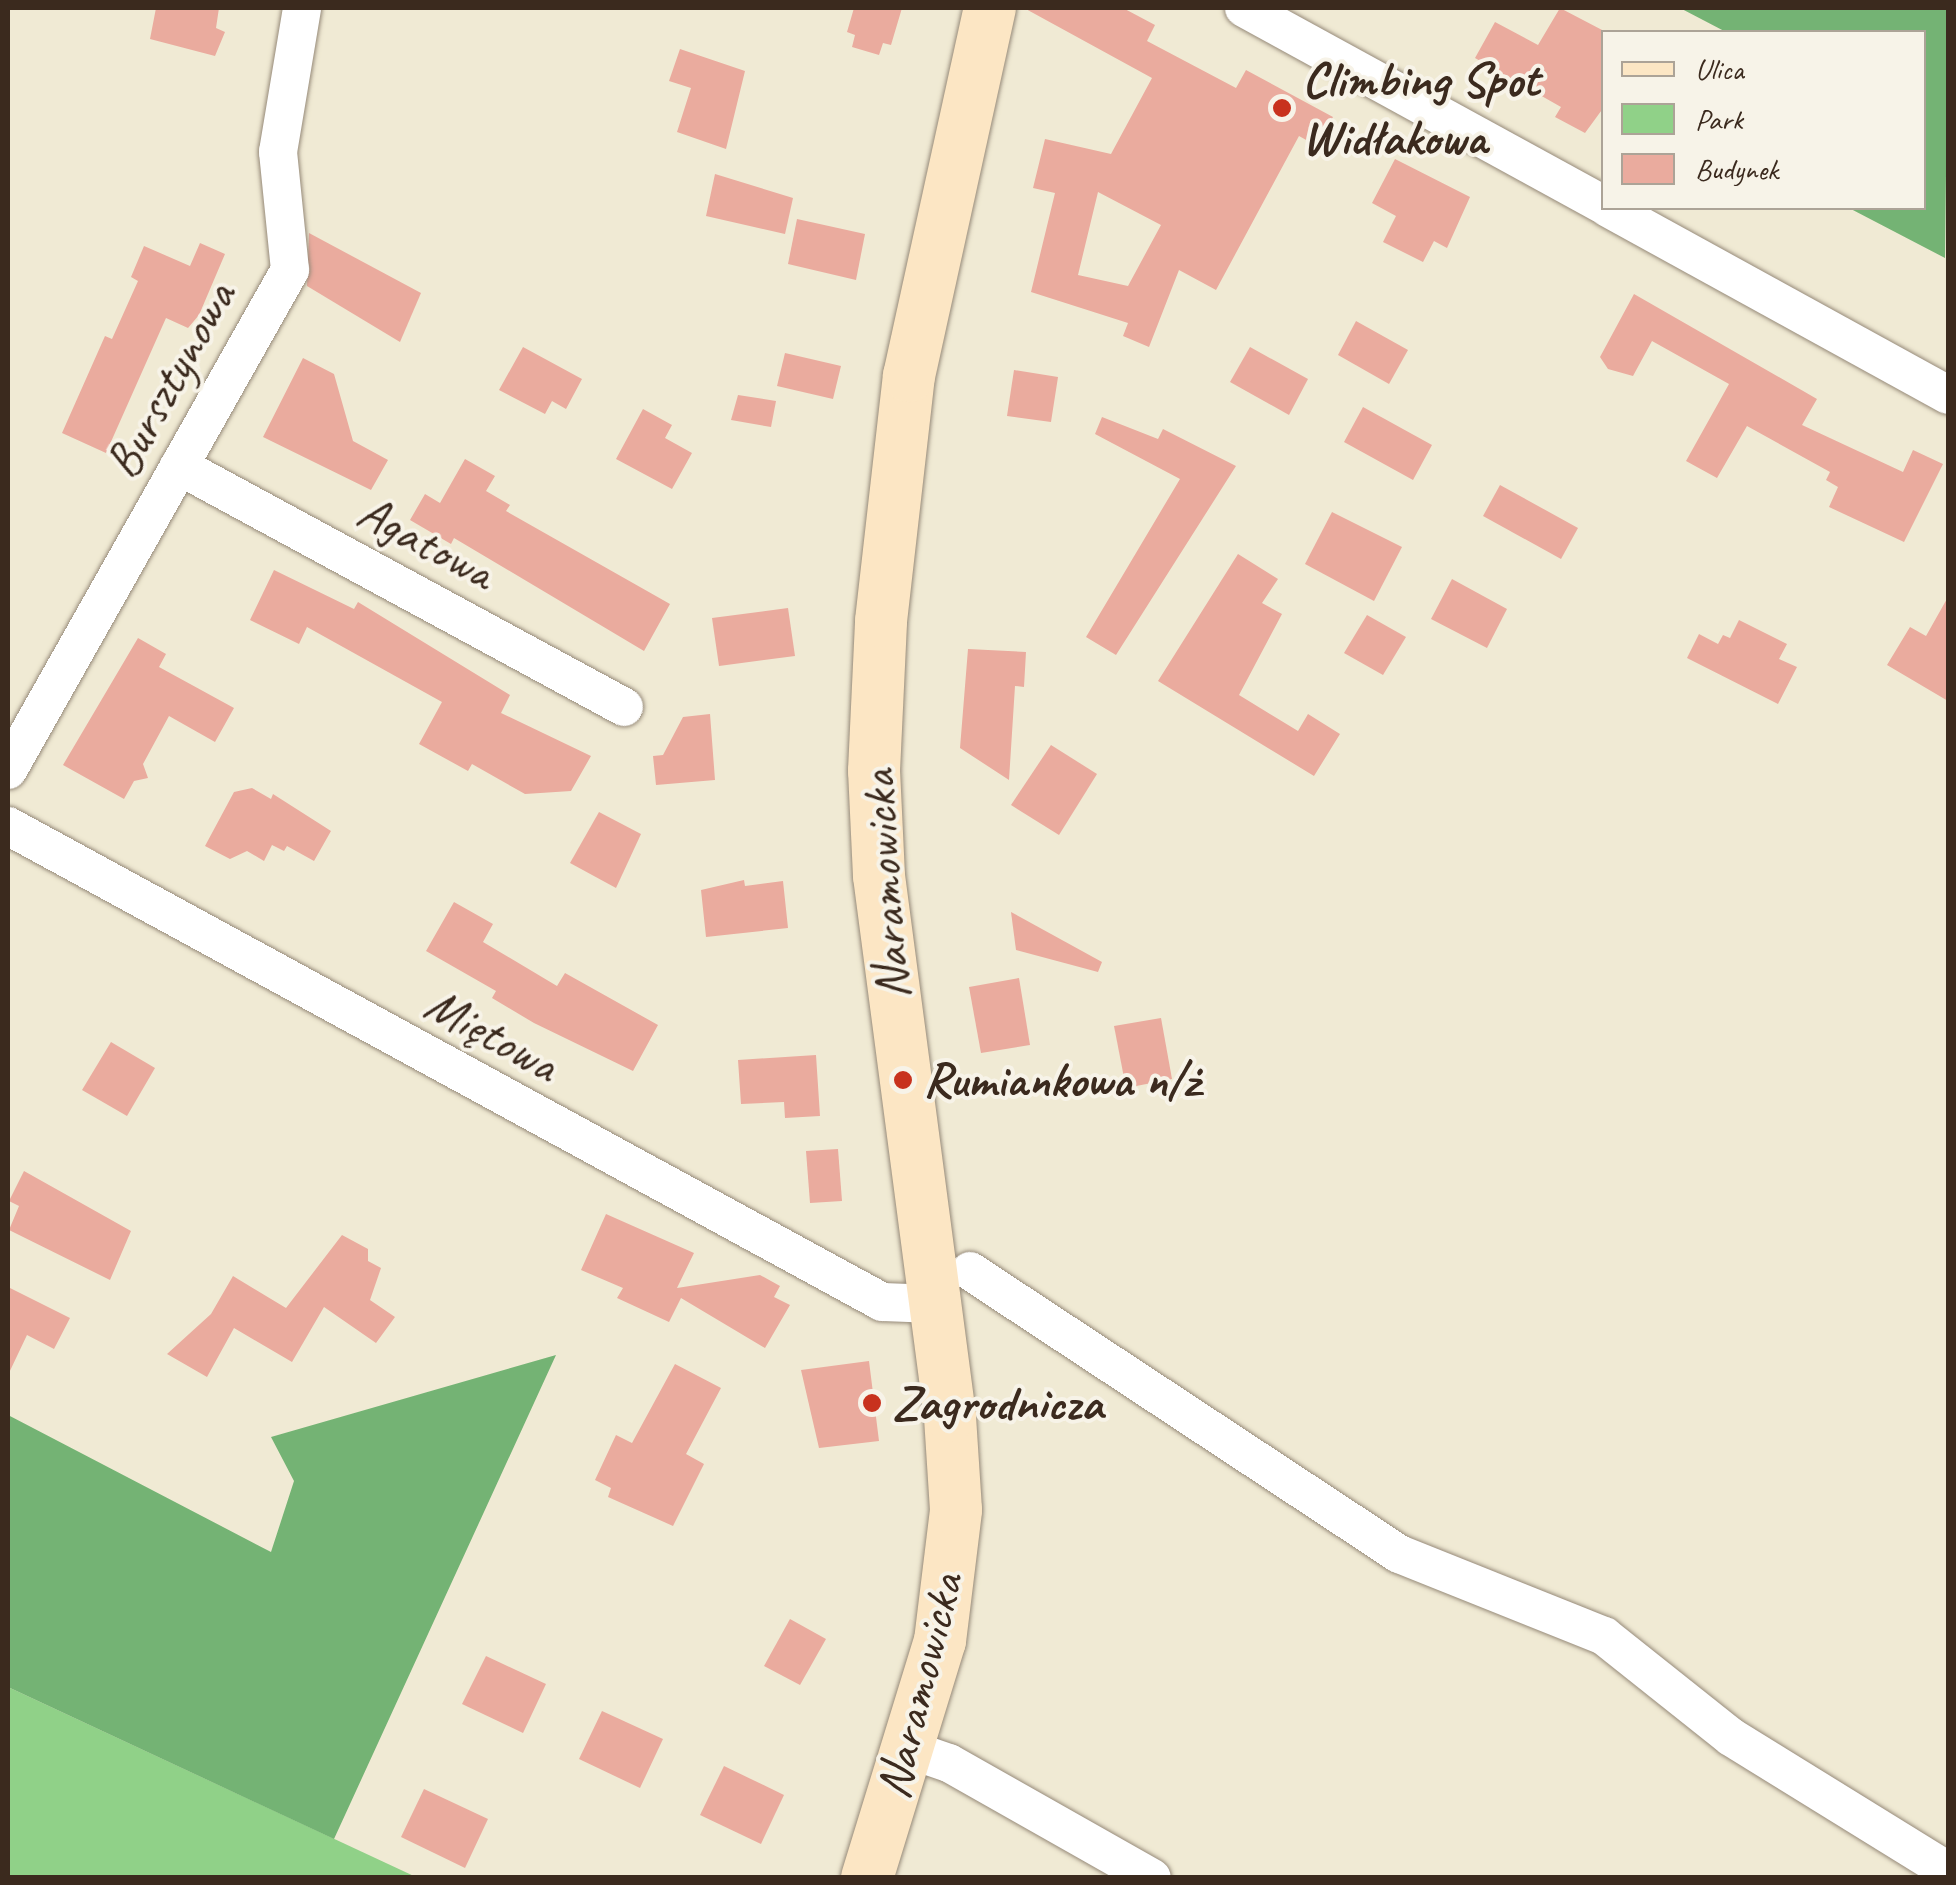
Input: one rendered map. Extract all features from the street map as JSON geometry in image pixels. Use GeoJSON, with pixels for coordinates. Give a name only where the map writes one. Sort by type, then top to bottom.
{"type":"FeatureCollection","features":[{"type":"Feature","properties":{"kind":"street","name":"Bursztynowa"},"geometry":{"type":"LineString","coordinates":[[8,770],[290,270],[278,152],[302,8]]}},
{"type":"Feature","properties":{"kind":"street","name":"Naramowicka"},"geometry":{"type":"LineString","coordinates":[[866,1878],[940,1641],[954,1544],[953,1288],[879,876],[876,711],[909,376],[990,8]]}},
{"type":"Feature","properties":{"kind":"street"},"geometry":{"type":"LineString","coordinates":[[1244,8],[1601,203]]}},
{"type":"Feature","properties":{"kind":"street"},"geometry":{"type":"LineString","coordinates":[[1613,210],[1948,395]]}},
{"type":"Feature","properties":{"kind":"street","name":"Agatowa"},"geometry":{"type":"LineString","coordinates":[[180,466],[624,706]]}},
{"type":"Feature","properties":{"kind":"street","name":"Miętowa"},"geometry":{"type":"LineString","coordinates":[[8,826],[882,1302],[953,1288]]}},
{"type":"Feature","properties":{"kind":"street"},"geometry":{"type":"LineString","coordinates":[[953,1288],[1399,1554],[1604,1636],[1732,1737],[1948,1870]]}},
{"type":"Feature","properties":{"kind":"street"},"geometry":{"type":"LineString","coordinates":[[908,1749],[949,1763],[1152,1878]]}},
{"type":"Feature","properties":{"kind":"green space"},"geometry":{"type":"Polygon","coordinates":[[[1680,8],[1948,8],[1945,258],[1853,210],[1926,210],[1926,30],[1722,30],[1680,8]]]}},
{"type":"Feature","properties":{"kind":"green space"},"geometry":{"type":"Polygon","coordinates":[[[556,1355],[334,1839],[8,1687],[8,1415],[271,1552],[294,1481],[271,1437],[556,1355]]]}},
{"type":"Feature","properties":{"kind":"green space"},"geometry":{"type":"Polygon","coordinates":[[[8,1687],[416,1877],[8,1878],[8,1687]]]}},
{"type":"Feature","properties":{"kind":"building"},"geometry":{"type":"Polygon","coordinates":[[[156,8],[219,8],[216,28],[225,32],[215,56],[150,39],[156,8]]]}},
{"type":"Feature","properties":{"kind":"building"},"geometry":{"type":"Polygon","coordinates":[[[854,8],[902,8],[891,45],[883,43],[879,55],[852,47],[855,35],[847,32],[854,8]]]}},
{"type":"Feature","properties":{"kind":"building"},"geometry":{"type":"Polygon","coordinates":[[[1024,8],[1123,8],[1155,25],[1147,41],[1236,88],[1246,70],[1333,117],[1317,146],[1299,136],[1216,290],[1179,270],[1149,347],[1123,336],[1128,323],[1031,292],[1055,193],[1033,188],[1045,139],[1111,154],[1152,78],[1024,8]],[[1098,192],[1078,275],[1128,286],[1161,225],[1098,192]]]}},
{"type":"Feature","properties":{"kind":"building"},"geometry":{"type":"Polygon","coordinates":[[[1560,8],[1602,30],[1601,111],[1585,133],[1555,117],[1561,107],[1475,58],[1495,22],[1538,45],[1560,8]]]}},
{"type":"Feature","properties":{"kind":"building"},"geometry":{"type":"Polygon","coordinates":[[[680,49],[745,71],[726,149],[677,132],[691,88],[669,81],[680,49]]]}},
{"type":"Feature","properties":{"kind":"building"},"geometry":{"type":"Polygon","coordinates":[[[1395,159],[1470,197],[1447,248],[1434,241],[1423,262],[1383,242],[1396,216],[1372,203],[1395,159]]]}},
{"type":"Feature","properties":{"kind":"building"},"geometry":{"type":"Polygon","coordinates":[[[715,174],[793,198],[785,234],[706,216],[715,174]]]}},
{"type":"Feature","properties":{"kind":"building"},"geometry":{"type":"Polygon","coordinates":[[[797,219],[865,234],[856,280],[788,264],[797,219]]]}},
{"type":"Feature","properties":{"kind":"building"},"geometry":{"type":"Polygon","coordinates":[[[309,233],[421,293],[400,342],[307,286],[309,233]]]}},
{"type":"Feature","properties":{"kind":"building"},"geometry":{"type":"Polygon","coordinates":[[[200,243],[225,254],[199,315],[188,328],[166,318],[106,453],[62,433],[105,336],[112,339],[138,281],[131,277],[144,246],[190,266],[200,243]]]}},
{"type":"Feature","properties":{"kind":"building"},"geometry":{"type":"Polygon","coordinates":[[[1634,294],[1817,399],[1802,425],[1903,472],[1913,450],[1943,464],[1904,542],[1829,507],[1838,487],[1826,480],[1830,472],[1747,426],[1717,478],[1686,461],[1729,384],[1652,341],[1633,376],[1608,369],[1600,357],[1634,294]]]}},
{"type":"Feature","properties":{"kind":"building"},"geometry":{"type":"Polygon","coordinates":[[[1356,321],[1408,350],[1389,384],[1338,355],[1356,321]]]}},
{"type":"Feature","properties":{"kind":"building"},"geometry":{"type":"Polygon","coordinates":[[[523,347],[582,379],[566,409],[552,401],[545,414],[499,390],[523,347]]]}},
{"type":"Feature","properties":{"kind":"building"},"geometry":{"type":"Polygon","coordinates":[[[1250,347],[1308,379],[1289,415],[1230,382],[1250,347]]]}},
{"type":"Feature","properties":{"kind":"building"},"geometry":{"type":"Polygon","coordinates":[[[785,353],[841,366],[833,399],[777,386],[785,353]]]}},
{"type":"Feature","properties":{"kind":"building"},"geometry":{"type":"Polygon","coordinates":[[[303,358],[334,374],[353,441],[388,460],[371,490],[263,437],[303,358]]]}},
{"type":"Feature","properties":{"kind":"building"},"geometry":{"type":"Polygon","coordinates":[[[1014,370],[1058,377],[1051,422],[1007,416],[1014,370]]]}},
{"type":"Feature","properties":{"kind":"building"},"geometry":{"type":"Polygon","coordinates":[[[738,395],[776,401],[771,427],[731,420],[738,395]]]}},
{"type":"Feature","properties":{"kind":"building"},"geometry":{"type":"Polygon","coordinates":[[[1363,407],[1432,445],[1413,480],[1344,442],[1363,407]]]}},
{"type":"Feature","properties":{"kind":"building"},"geometry":{"type":"Polygon","coordinates":[[[643,409],[672,425],[665,438],[692,453],[672,489],[616,459],[643,409]]]}},
{"type":"Feature","properties":{"kind":"building"},"geometry":{"type":"Polygon","coordinates":[[[1102,417],[1158,439],[1163,429],[1236,466],[1116,655],[1086,637],[1180,479],[1095,434],[1102,417]]]}},
{"type":"Feature","properties":{"kind":"building"},"geometry":{"type":"Polygon","coordinates":[[[465,459],[495,476],[486,491],[510,505],[506,511],[670,604],[644,651],[454,538],[451,544],[410,520],[425,494],[440,503],[465,459]]]}},
{"type":"Feature","properties":{"kind":"building"},"geometry":{"type":"Polygon","coordinates":[[[1500,485],[1578,528],[1561,559],[1483,516],[1500,485]]]}},
{"type":"Feature","properties":{"kind":"building"},"geometry":{"type":"Polygon","coordinates":[[[1332,512],[1402,547],[1374,601],[1305,564],[1332,512]]]}},
{"type":"Feature","properties":{"kind":"building"},"geometry":{"type":"Polygon","coordinates":[[[1238,554],[1278,579],[1262,603],[1282,614],[1239,695],[1298,731],[1308,714],[1340,734],[1314,776],[1158,681],[1238,554]]]}},
{"type":"Feature","properties":{"kind":"building"},"geometry":{"type":"Polygon","coordinates":[[[274,570],[354,609],[358,602],[510,695],[501,713],[591,756],[571,791],[525,794],[472,764],[468,771],[419,744],[442,702],[307,627],[299,644],[250,620],[274,570]]]}},
{"type":"Feature","properties":{"kind":"building"},"geometry":{"type":"Polygon","coordinates":[[[1452,579],[1507,609],[1487,648],[1431,619],[1452,579]]]}},
{"type":"Feature","properties":{"kind":"building"},"geometry":{"type":"Polygon","coordinates":[[[1948,597],[1948,701],[1887,665],[1910,627],[1926,636],[1948,597]]]}},
{"type":"Feature","properties":{"kind":"building"},"geometry":{"type":"Polygon","coordinates":[[[788,608],[795,656],[719,666],[712,618],[788,608]]]}},
{"type":"Feature","properties":{"kind":"building"},"geometry":{"type":"Polygon","coordinates":[[[1367,615],[1406,637],[1383,675],[1344,653],[1367,615]]]}},
{"type":"Feature","properties":{"kind":"building"},"geometry":{"type":"Polygon","coordinates":[[[1739,620],[1787,644],[1779,659],[1797,667],[1778,704],[1687,658],[1699,634],[1718,644],[1723,635],[1730,638],[1739,620]]]}},
{"type":"Feature","properties":{"kind":"building"},"geometry":{"type":"Polygon","coordinates":[[[138,638],[166,654],[159,667],[234,708],[215,742],[169,716],[143,764],[148,778],[134,781],[124,799],[63,765],[138,638]]]}},
{"type":"Feature","properties":{"kind":"building"},"geometry":{"type":"Polygon","coordinates":[[[968,649],[1026,652],[1024,687],[1015,686],[1009,780],[960,748],[968,649]]]}},
{"type":"Feature","properties":{"kind":"building"},"geometry":{"type":"Polygon","coordinates":[[[710,714],[715,780],[656,785],[653,756],[663,755],[683,717],[710,714]]]}},
{"type":"Feature","properties":{"kind":"building"},"geometry":{"type":"Polygon","coordinates":[[[1051,745],[1097,774],[1059,835],[1011,805],[1051,745]]]}},
{"type":"Feature","properties":{"kind":"building"},"geometry":{"type":"Polygon","coordinates":[[[252,788],[271,799],[273,794],[331,831],[314,861],[287,846],[284,851],[272,845],[264,861],[247,851],[230,859],[205,846],[234,792],[252,788]]]}},
{"type":"Feature","properties":{"kind":"building"},"geometry":{"type":"Polygon","coordinates":[[[599,812],[641,834],[616,888],[570,863],[599,812]]]}},
{"type":"Feature","properties":{"kind":"building"},"geometry":{"type":"Polygon","coordinates":[[[744,880],[745,886],[783,881],[788,928],[706,937],[701,890],[744,880]]]}},
{"type":"Feature","properties":{"kind":"building"},"geometry":{"type":"Polygon","coordinates":[[[454,902],[493,924],[483,942],[557,986],[565,973],[658,1025],[633,1071],[534,1023],[492,998],[496,991],[426,951],[454,902]]]}},
{"type":"Feature","properties":{"kind":"building"},"geometry":{"type":"Polygon","coordinates":[[[1011,912],[1102,962],[1098,972],[1016,950],[1011,912]]]}},
{"type":"Feature","properties":{"kind":"building"},"geometry":{"type":"Polygon","coordinates":[[[1019,978],[1030,1045],[981,1053],[969,987],[1019,978]]]}},
{"type":"Feature","properties":{"kind":"building"},"geometry":{"type":"Polygon","coordinates":[[[1161,1018],[1172,1079],[1126,1088],[1114,1026],[1161,1018]]]}},
{"type":"Feature","properties":{"kind":"building"},"geometry":{"type":"Polygon","coordinates":[[[111,1042],[155,1068],[127,1116],[82,1090],[111,1042]]]}},
{"type":"Feature","properties":{"kind":"building"},"geometry":{"type":"Polygon","coordinates":[[[816,1055],[820,1116],[785,1118],[784,1102],[741,1104],[738,1060],[816,1055]]]}},
{"type":"Feature","properties":{"kind":"building"},"geometry":{"type":"Polygon","coordinates":[[[838,1149],[842,1201],[810,1203],[806,1151],[838,1149]]]}},
{"type":"Feature","properties":{"kind":"building"},"geometry":{"type":"Polygon","coordinates":[[[24,1171],[131,1231],[110,1280],[9,1230],[19,1206],[9,1201],[24,1171]]]}},
{"type":"Feature","properties":{"kind":"building"},"geometry":{"type":"Polygon","coordinates":[[[606,1214],[694,1253],[677,1288],[760,1275],[780,1286],[774,1297],[790,1305],[765,1348],[681,1298],[669,1322],[617,1298],[623,1288],[581,1270],[606,1214]]]}},
{"type":"Feature","properties":{"kind":"building"},"geometry":{"type":"Polygon","coordinates":[[[342,1235],[368,1249],[368,1261],[381,1268],[370,1300],[395,1317],[376,1343],[324,1307],[292,1362],[234,1328],[207,1377],[167,1354],[211,1314],[233,1276],[286,1308],[342,1235]]]}},
{"type":"Feature","properties":{"kind":"building"},"geometry":{"type":"Polygon","coordinates":[[[8,1287],[70,1318],[54,1349],[27,1335],[8,1375],[8,1287]]]}},
{"type":"Feature","properties":{"kind":"building"},"geometry":{"type":"Polygon","coordinates":[[[869,1361],[879,1441],[819,1448],[801,1370],[869,1361]]]}},
{"type":"Feature","properties":{"kind":"building"},"geometry":{"type":"Polygon","coordinates":[[[675,1364],[721,1388],[686,1454],[704,1464],[673,1526],[608,1497],[611,1488],[595,1480],[616,1435],[632,1443],[675,1364]]]}},
{"type":"Feature","properties":{"kind":"building"},"geometry":{"type":"Polygon","coordinates":[[[790,1619],[826,1639],[800,1685],[764,1666],[790,1619]]]}},
{"type":"Feature","properties":{"kind":"building"},"geometry":{"type":"Polygon","coordinates":[[[486,1656],[546,1684],[523,1733],[462,1704],[486,1656]]]}},
{"type":"Feature","properties":{"kind":"building"},"geometry":{"type":"Polygon","coordinates":[[[602,1711],[663,1739],[640,1788],[579,1759],[602,1711]]]}},
{"type":"Feature","properties":{"kind":"building"},"geometry":{"type":"Polygon","coordinates":[[[724,1766],[784,1795],[761,1844],[700,1815],[724,1766]]]}},
{"type":"Feature","properties":{"kind":"building"},"geometry":{"type":"Polygon","coordinates":[[[424,1789],[488,1819],[465,1868],[401,1837],[424,1789]]]}},
{"type":"Feature","properties":{"kind":"place","name":"Climbing Spot Widłakowa"},"geometry":{"type":"Point","coordinates":[1282,108]}},
{"type":"Feature","properties":{"kind":"place","name":"Rumiankowa n/ż"},"geometry":{"type":"Point","coordinates":[903,1080]}},
{"type":"Feature","properties":{"kind":"place","name":"Zagrodnicza"},"geometry":{"type":"Point","coordinates":[872,1403]}}]}
